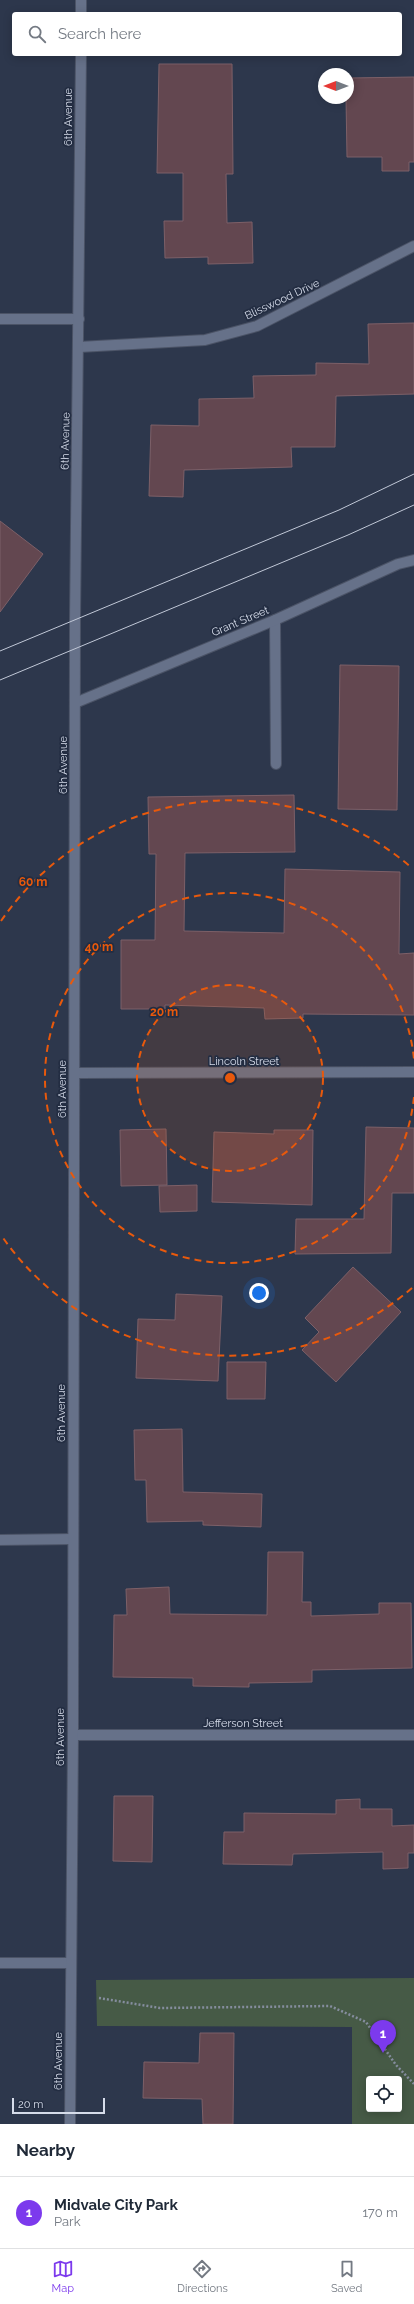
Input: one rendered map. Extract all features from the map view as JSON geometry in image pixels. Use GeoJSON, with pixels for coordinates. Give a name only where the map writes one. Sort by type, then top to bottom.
{"type":"FeatureCollection","features":[{"type":"Feature","properties":{"kind":"street"},"geometry":{"type":"LineString","coordinates":[[81,0],[81,12]]}},
{"type":"Feature","properties":{"kind":"street","name":"6th Avenue"},"geometry":{"type":"LineString","coordinates":[[70,2124],[75,1073],[75,703],[81,56]]}},
{"type":"Feature","properties":{"kind":"street","name":"Blisswood Drive"},"geometry":{"type":"LineString","coordinates":[[79,347],[205,340],[257,326],[414,246]]}},
{"type":"Feature","properties":{"kind":"street"},"geometry":{"type":"LineString","coordinates":[[0,319],[79,319]]}},
{"type":"Feature","properties":{"kind":"street","name":"Grant Street"},"geometry":{"type":"LineString","coordinates":[[75,703],[275,620],[398,564],[414,560]]}},
{"type":"Feature","properties":{"kind":"street"},"geometry":{"type":"LineString","coordinates":[[275,620],[276,764]]}},
{"type":"Feature","properties":{"kind":"street","name":"Lincoln Street"},"geometry":{"type":"LineString","coordinates":[[75,1073],[414,1072]]}},
{"type":"Feature","properties":{"kind":"street"},"geometry":{"type":"LineString","coordinates":[[0,1540],[72,1539]]}},
{"type":"Feature","properties":{"kind":"street","name":"Jefferson Street"},"geometry":{"type":"LineString","coordinates":[[72,1735],[414,1735]]}},
{"type":"Feature","properties":{"kind":"street"},"geometry":{"type":"LineString","coordinates":[[0,1963],[70,1963]]}},
{"type":"Feature","properties":{"kind":"path"},"geometry":{"type":"LineString","coordinates":[[99,1998],[160,2008],[330,2006],[366,2022],[396,2066],[414,2084]]}},
{"type":"Feature","properties":{"kind":"green space"},"geometry":{"type":"Polygon","coordinates":[[[414,1978],[414,2124],[352,2124],[352,2027],[97,2026],[96,1980],[414,1978]]]}},
{"type":"Feature","properties":{"kind":"building"},"geometry":{"type":"Polygon","coordinates":[[[159,64],[232,64],[233,174],[226,174],[227,223],[252,222],[253,263],[208,264],[208,257],[165,258],[164,221],[183,221],[183,173],[157,173],[159,64]]]}},
{"type":"Feature","properties":{"kind":"building"},"geometry":{"type":"Polygon","coordinates":[[[414,77],[414,162],[409,162],[409,171],[382,171],[382,157],[347,157],[346,104],[354,104],[354,78],[414,77]]]}},
{"type":"Feature","properties":{"kind":"building"},"geometry":{"type":"Polygon","coordinates":[[[414,323],[414,394],[336,396],[335,447],[291,447],[292,467],[184,470],[183,497],[149,496],[151,425],[199,426],[199,399],[254,398],[253,376],[316,375],[316,363],[369,364],[368,324],[414,323]]]}},
{"type":"Feature","properties":{"kind":"building"},"geometry":{"type":"Polygon","coordinates":[[[0,521],[43,554],[0,612],[0,521]]]}},
{"type":"Feature","properties":{"kind":"building"},"geometry":{"type":"Polygon","coordinates":[[[340,665],[399,666],[397,810],[338,809],[340,665]]]}},
{"type":"Feature","properties":{"kind":"building"},"geometry":{"type":"Polygon","coordinates":[[[294,795],[295,852],[185,853],[184,931],[284,933],[285,869],[400,872],[399,954],[414,953],[414,1015],[303,1014],[303,1018],[265,1019],[264,1008],[165,1005],[165,1009],[121,1009],[121,940],[155,940],[156,854],[149,854],[148,797],[294,795]]]}},
{"type":"Feature","properties":{"kind":"building"},"geometry":{"type":"Polygon","coordinates":[[[366,1127],[414,1128],[414,1193],[392,1193],[391,1253],[295,1254],[296,1219],[364,1219],[366,1127]]]}},
{"type":"Feature","properties":{"kind":"building"},"geometry":{"type":"Polygon","coordinates":[[[166,1129],[167,1185],[121,1186],[120,1130],[166,1129]]]}},
{"type":"Feature","properties":{"kind":"building"},"geometry":{"type":"Polygon","coordinates":[[[274,1130],[313,1130],[312,1205],[212,1202],[214,1132],[274,1134],[274,1130]]]}},
{"type":"Feature","properties":{"kind":"building"},"geometry":{"type":"Polygon","coordinates":[[[197,1185],[197,1211],[160,1212],[159,1186],[197,1185]]]}},
{"type":"Feature","properties":{"kind":"building"},"geometry":{"type":"Polygon","coordinates":[[[353,1267],[401,1312],[336,1382],[302,1350],[319,1332],[305,1318],[353,1267]]]}},
{"type":"Feature","properties":{"kind":"building"},"geometry":{"type":"Polygon","coordinates":[[[176,1294],[222,1296],[218,1381],[136,1378],[138,1319],[175,1320],[176,1294]]]}},
{"type":"Feature","properties":{"kind":"building"},"geometry":{"type":"Polygon","coordinates":[[[227,1362],[266,1362],[265,1399],[227,1399],[227,1362]]]}},
{"type":"Feature","properties":{"kind":"building"},"geometry":{"type":"Polygon","coordinates":[[[182,1429],[183,1492],[262,1494],[261,1527],[203,1525],[203,1521],[147,1522],[146,1480],[135,1480],[134,1430],[182,1429]]]}},
{"type":"Feature","properties":{"kind":"building"},"geometry":{"type":"Polygon","coordinates":[[[268,1552],[303,1552],[302,1602],[311,1602],[311,1616],[379,1614],[379,1603],[411,1603],[412,1668],[312,1670],[312,1682],[249,1683],[249,1687],[193,1686],[193,1678],[113,1677],[114,1615],[127,1615],[126,1589],[169,1587],[170,1614],[267,1615],[268,1552]]]}},
{"type":"Feature","properties":{"kind":"building"},"geometry":{"type":"Polygon","coordinates":[[[114,1796],[153,1796],[152,1862],[113,1861],[114,1796]]]}},
{"type":"Feature","properties":{"kind":"building"},"geometry":{"type":"Polygon","coordinates":[[[360,1799],[360,1809],[392,1809],[392,1826],[414,1825],[414,1853],[408,1853],[408,1868],[383,1869],[383,1852],[293,1854],[292,1865],[223,1864],[224,1832],[244,1832],[244,1813],[336,1814],[336,1800],[360,1799]]]}},
{"type":"Feature","properties":{"kind":"building"},"geometry":{"type":"Polygon","coordinates":[[[200,2033],[234,2033],[233,2124],[203,2124],[202,2099],[143,2098],[144,2062],[199,2063],[200,2033]]]}},
{"type":"Feature","properties":{"kind":"tram line"},"geometry":{"type":"LineString","coordinates":[[0,651],[339,510],[414,474]]}},
{"type":"Feature","properties":{"kind":"tram line"},"geometry":{"type":"LineString","coordinates":[[0,680],[348,535],[414,505]]}},
{"type":"Feature","properties":{"kind":"place","name":"Midvale City Park"},"geometry":{"type":"Point","coordinates":[383,2053]}}]}
